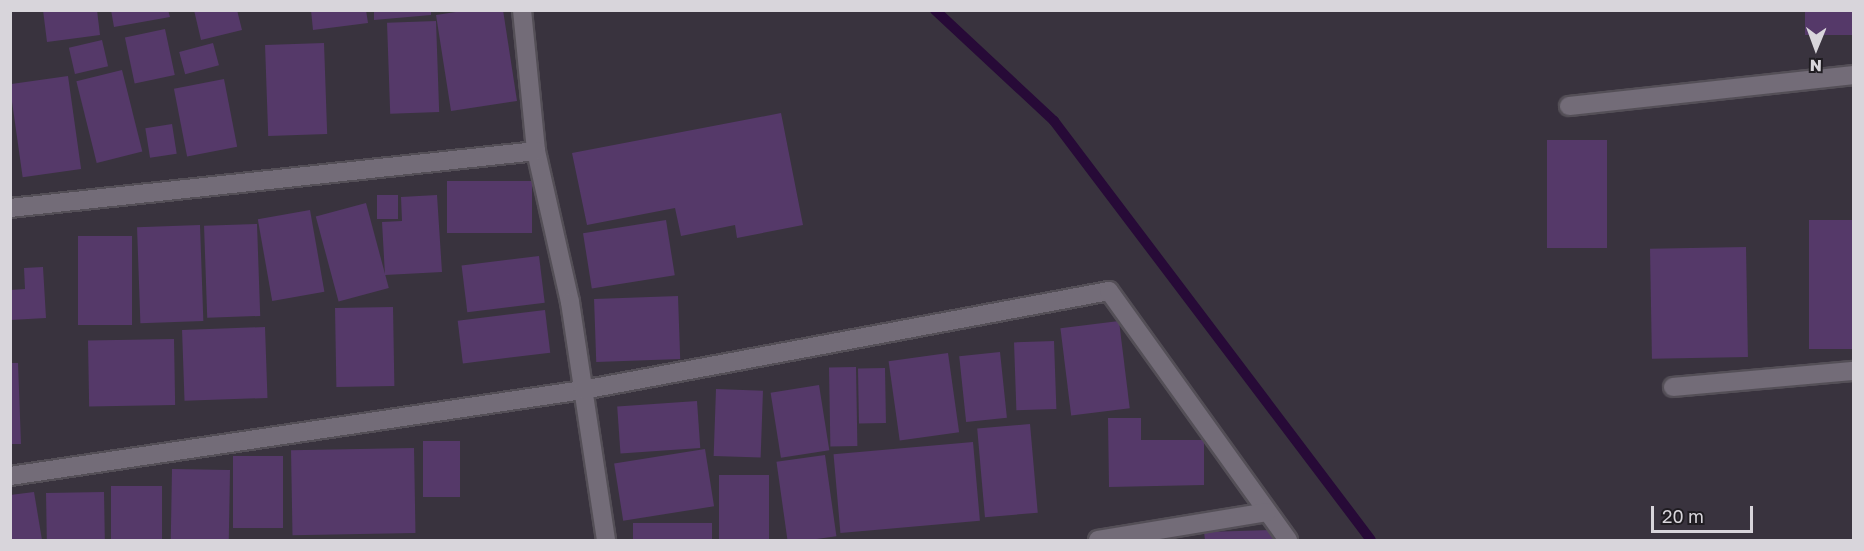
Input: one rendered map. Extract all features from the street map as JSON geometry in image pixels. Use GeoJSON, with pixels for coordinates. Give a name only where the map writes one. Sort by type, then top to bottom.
{"type":"FeatureCollection","features":[{"type":"Feature","properties":{"kind":"street"},"geometry":{"type":"LineString","coordinates":[[522,10],[536,151],[570,302],[606,540]]}},
{"type":"Feature","properties":{"kind":"street"},"geometry":{"type":"LineString","coordinates":[[1569,106],[1854,75]]}},
{"type":"Feature","properties":{"kind":"street"},"geometry":{"type":"LineString","coordinates":[[10,208],[536,151]]}},
{"type":"Feature","properties":{"kind":"street"},"geometry":{"type":"LineString","coordinates":[[10,476],[583,390],[1109,291],[1288,540]]}},
{"type":"Feature","properties":{"kind":"street"},"geometry":{"type":"LineString","coordinates":[[1673,387],[1854,371]]}},
{"type":"Feature","properties":{"kind":"street"},"geometry":{"type":"LineString","coordinates":[[1098,540],[1267,512]]}},
{"type":"Feature","properties":{"kind":"building"},"geometry":{"type":"Polygon","coordinates":[[[43,10],[97,10],[100,35],[47,42],[43,10]]]}},
{"type":"Feature","properties":{"kind":"building"},"geometry":{"type":"Polygon","coordinates":[[[111,10],[168,10],[170,17],[114,27],[111,10]]]}},
{"type":"Feature","properties":{"kind":"building"},"geometry":{"type":"Polygon","coordinates":[[[194,10],[237,10],[242,30],[201,40],[194,10]]]}},
{"type":"Feature","properties":{"kind":"building"},"geometry":{"type":"Polygon","coordinates":[[[311,10],[366,10],[368,23],[313,30],[311,10]]]}},
{"type":"Feature","properties":{"kind":"building"},"geometry":{"type":"Polygon","coordinates":[[[374,10],[431,10],[431,15],[374,20],[374,10]]]}},
{"type":"Feature","properties":{"kind":"building"},"geometry":{"type":"Polygon","coordinates":[[[469,10],[503,10],[517,101],[451,111],[436,15],[469,10]]]}},
{"type":"Feature","properties":{"kind":"building"},"geometry":{"type":"Polygon","coordinates":[[[1805,10],[1854,10],[1854,35],[1805,35],[1805,10]]]}},
{"type":"Feature","properties":{"kind":"building"},"geometry":{"type":"Polygon","coordinates":[[[436,21],[439,112],[390,114],[387,23],[436,21]]]}},
{"type":"Feature","properties":{"kind":"building"},"geometry":{"type":"Polygon","coordinates":[[[165,29],[175,75],[135,83],[125,38],[165,29]]]}},
{"type":"Feature","properties":{"kind":"building"},"geometry":{"type":"Polygon","coordinates":[[[102,40],[108,66],[75,74],[69,48],[102,40]]]}},
{"type":"Feature","properties":{"kind":"building"},"geometry":{"type":"Polygon","coordinates":[[[213,43],[219,65],[185,74],[179,52],[213,43]]]}},
{"type":"Feature","properties":{"kind":"building"},"geometry":{"type":"Polygon","coordinates":[[[324,43],[327,134],[268,136],[265,45],[324,43]]]}},
{"type":"Feature","properties":{"kind":"building"},"geometry":{"type":"Polygon","coordinates":[[[122,70],[142,152],[97,163],[76,81],[122,70]]]}},
{"type":"Feature","properties":{"kind":"building"},"geometry":{"type":"Polygon","coordinates":[[[68,76],[81,169],[23,177],[10,84],[68,76]]]}},
{"type":"Feature","properties":{"kind":"building"},"geometry":{"type":"Polygon","coordinates":[[[224,79],[237,147],[187,156],[174,89],[224,79]]]}},
{"type":"Feature","properties":{"kind":"building"},"geometry":{"type":"Polygon","coordinates":[[[781,113],[803,225],[737,238],[735,225],[681,236],[675,208],[587,225],[572,153],[781,113]]]}},
{"type":"Feature","properties":{"kind":"building"},"geometry":{"type":"Polygon","coordinates":[[[172,124],[177,154],[150,158],[145,128],[172,124]]]}},
{"type":"Feature","properties":{"kind":"building"},"geometry":{"type":"Polygon","coordinates":[[[1547,140],[1607,140],[1607,248],[1547,248],[1547,140]]]}},
{"type":"Feature","properties":{"kind":"building"},"geometry":{"type":"Polygon","coordinates":[[[447,181],[532,181],[532,233],[447,233],[447,181]]]}},
{"type":"Feature","properties":{"kind":"building"},"geometry":{"type":"Polygon","coordinates":[[[377,195],[398,195],[398,219],[377,219],[377,195]]]}},
{"type":"Feature","properties":{"kind":"building"},"geometry":{"type":"Polygon","coordinates":[[[437,195],[442,272],[385,275],[382,222],[402,221],[401,197],[437,195]]]}},
{"type":"Feature","properties":{"kind":"building"},"geometry":{"type":"Polygon","coordinates":[[[366,203],[389,288],[339,301],[316,216],[366,203]]]}},
{"type":"Feature","properties":{"kind":"building"},"geometry":{"type":"Polygon","coordinates":[[[310,210],[324,292],[272,301],[258,219],[310,210]]]}},
{"type":"Feature","properties":{"kind":"building"},"geometry":{"type":"Polygon","coordinates":[[[666,220],[675,275],[592,288],[583,233],[666,220]]]}},
{"type":"Feature","properties":{"kind":"building"},"geometry":{"type":"Polygon","coordinates":[[[1809,220],[1854,220],[1854,349],[1809,349],[1809,220]]]}},
{"type":"Feature","properties":{"kind":"building"},"geometry":{"type":"Polygon","coordinates":[[[257,224],[260,316],[207,318],[204,226],[257,224]]]}},
{"type":"Feature","properties":{"kind":"building"},"geometry":{"type":"Polygon","coordinates":[[[200,225],[203,321],[140,323],[137,227],[200,225]]]}},
{"type":"Feature","properties":{"kind":"building"},"geometry":{"type":"Polygon","coordinates":[[[78,236],[132,236],[132,325],[78,325],[78,236]]]}},
{"type":"Feature","properties":{"kind":"building"},"geometry":{"type":"Polygon","coordinates":[[[1746,247],[1748,357],[1652,359],[1650,249],[1746,247]]]}},
{"type":"Feature","properties":{"kind":"building"},"geometry":{"type":"Polygon","coordinates":[[[539,256],[545,303],[467,312],[462,266],[539,256]]]}},
{"type":"Feature","properties":{"kind":"building"},"geometry":{"type":"Polygon","coordinates":[[[43,267],[46,318],[10,320],[10,290],[25,289],[24,268],[43,267]]]}},
{"type":"Feature","properties":{"kind":"building"},"geometry":{"type":"Polygon","coordinates":[[[678,296],[680,359],[596,362],[594,299],[678,296]]]}},
{"type":"Feature","properties":{"kind":"building"},"geometry":{"type":"Polygon","coordinates":[[[393,307],[394,386],[336,387],[335,308],[393,307]]]}},
{"type":"Feature","properties":{"kind":"building"},"geometry":{"type":"Polygon","coordinates":[[[545,310],[550,353],[463,363],[458,321],[545,310]]]}},
{"type":"Feature","properties":{"kind":"building"},"geometry":{"type":"Polygon","coordinates":[[[1119,321],[1130,408],[1071,416],[1060,328],[1119,321]]]}},
{"type":"Feature","properties":{"kind":"building"},"geometry":{"type":"Polygon","coordinates":[[[265,327],[267,398],[185,401],[182,330],[265,327]]]}},
{"type":"Feature","properties":{"kind":"building"},"geometry":{"type":"Polygon","coordinates":[[[174,339],[175,405],[89,406],[88,341],[174,339]]]}},
{"type":"Feature","properties":{"kind":"building"},"geometry":{"type":"Polygon","coordinates":[[[1054,341],[1056,409],[1016,410],[1014,342],[1054,341]]]}},
{"type":"Feature","properties":{"kind":"building"},"geometry":{"type":"Polygon","coordinates":[[[1000,352],[1007,418],[966,422],[959,356],[1000,352]]]}},
{"type":"Feature","properties":{"kind":"building"},"geometry":{"type":"Polygon","coordinates":[[[948,353],[959,432],[900,441],[889,361],[948,353]]]}},
{"type":"Feature","properties":{"kind":"building"},"geometry":{"type":"Polygon","coordinates":[[[10,363],[18,363],[21,444],[10,444],[10,363]]]}},
{"type":"Feature","properties":{"kind":"building"},"geometry":{"type":"Polygon","coordinates":[[[829,367],[856,367],[857,446],[830,446],[829,367]]]}},
{"type":"Feature","properties":{"kind":"building"},"geometry":{"type":"Polygon","coordinates":[[[858,368],[885,368],[886,423],[859,423],[858,368]]]}},
{"type":"Feature","properties":{"kind":"building"},"geometry":{"type":"Polygon","coordinates":[[[819,385],[829,450],[781,458],[771,393],[819,385]]]}},
{"type":"Feature","properties":{"kind":"building"},"geometry":{"type":"Polygon","coordinates":[[[716,389],[763,391],[761,458],[714,456],[716,389]]]}},
{"type":"Feature","properties":{"kind":"building"},"geometry":{"type":"Polygon","coordinates":[[[697,401],[700,448],[620,453],[617,407],[697,401]]]}},
{"type":"Feature","properties":{"kind":"building"},"geometry":{"type":"Polygon","coordinates":[[[1108,418],[1141,418],[1141,440],[1204,440],[1204,485],[1109,487],[1108,418]]]}},
{"type":"Feature","properties":{"kind":"building"},"geometry":{"type":"Polygon","coordinates":[[[1030,424],[1038,513],[985,517],[977,429],[1030,424]]]}},
{"type":"Feature","properties":{"kind":"building"},"geometry":{"type":"Polygon","coordinates":[[[423,441],[460,441],[460,497],[423,497],[423,441]]]}},
{"type":"Feature","properties":{"kind":"building"},"geometry":{"type":"Polygon","coordinates":[[[973,442],[980,521],[840,533],[834,454],[973,442]]]}},
{"type":"Feature","properties":{"kind":"building"},"geometry":{"type":"Polygon","coordinates":[[[414,448],[415,533],[293,535],[291,450],[414,448]]]}},
{"type":"Feature","properties":{"kind":"building"},"geometry":{"type":"Polygon","coordinates":[[[705,449],[714,506],[623,521],[614,463],[705,449]]]}},
{"type":"Feature","properties":{"kind":"building"},"geometry":{"type":"Polygon","coordinates":[[[825,455],[836,536],[787,540],[776,462],[825,455]]]}},
{"type":"Feature","properties":{"kind":"building"},"geometry":{"type":"Polygon","coordinates":[[[233,456],[283,456],[283,528],[233,528],[233,456]]]}},
{"type":"Feature","properties":{"kind":"building"},"geometry":{"type":"Polygon","coordinates":[[[172,469],[230,470],[229,540],[171,540],[172,469]]]}},
{"type":"Feature","properties":{"kind":"building"},"geometry":{"type":"Polygon","coordinates":[[[719,475],[769,475],[769,540],[719,540],[719,475]]]}},
{"type":"Feature","properties":{"kind":"building"},"geometry":{"type":"Polygon","coordinates":[[[111,486],[162,486],[162,540],[111,540],[111,486]]]}},
{"type":"Feature","properties":{"kind":"building"},"geometry":{"type":"Polygon","coordinates":[[[34,492],[42,540],[10,540],[10,495],[34,492]]]}},
{"type":"Feature","properties":{"kind":"building"},"geometry":{"type":"Polygon","coordinates":[[[104,492],[105,540],[47,540],[46,493],[104,492]]]}},
{"type":"Feature","properties":{"kind":"building"},"geometry":{"type":"Polygon","coordinates":[[[633,523],[712,523],[712,540],[633,540],[633,523]]]}},
{"type":"Feature","properties":{"kind":"building"},"geometry":{"type":"Polygon","coordinates":[[[1273,530],[1273,540],[1205,540],[1204,532],[1273,530]]]}},
{"type":"Feature","properties":{"kind":"waterway"},"geometry":{"type":"LineString","coordinates":[[935,10],[1054,121],[1371,540]]}}]}
